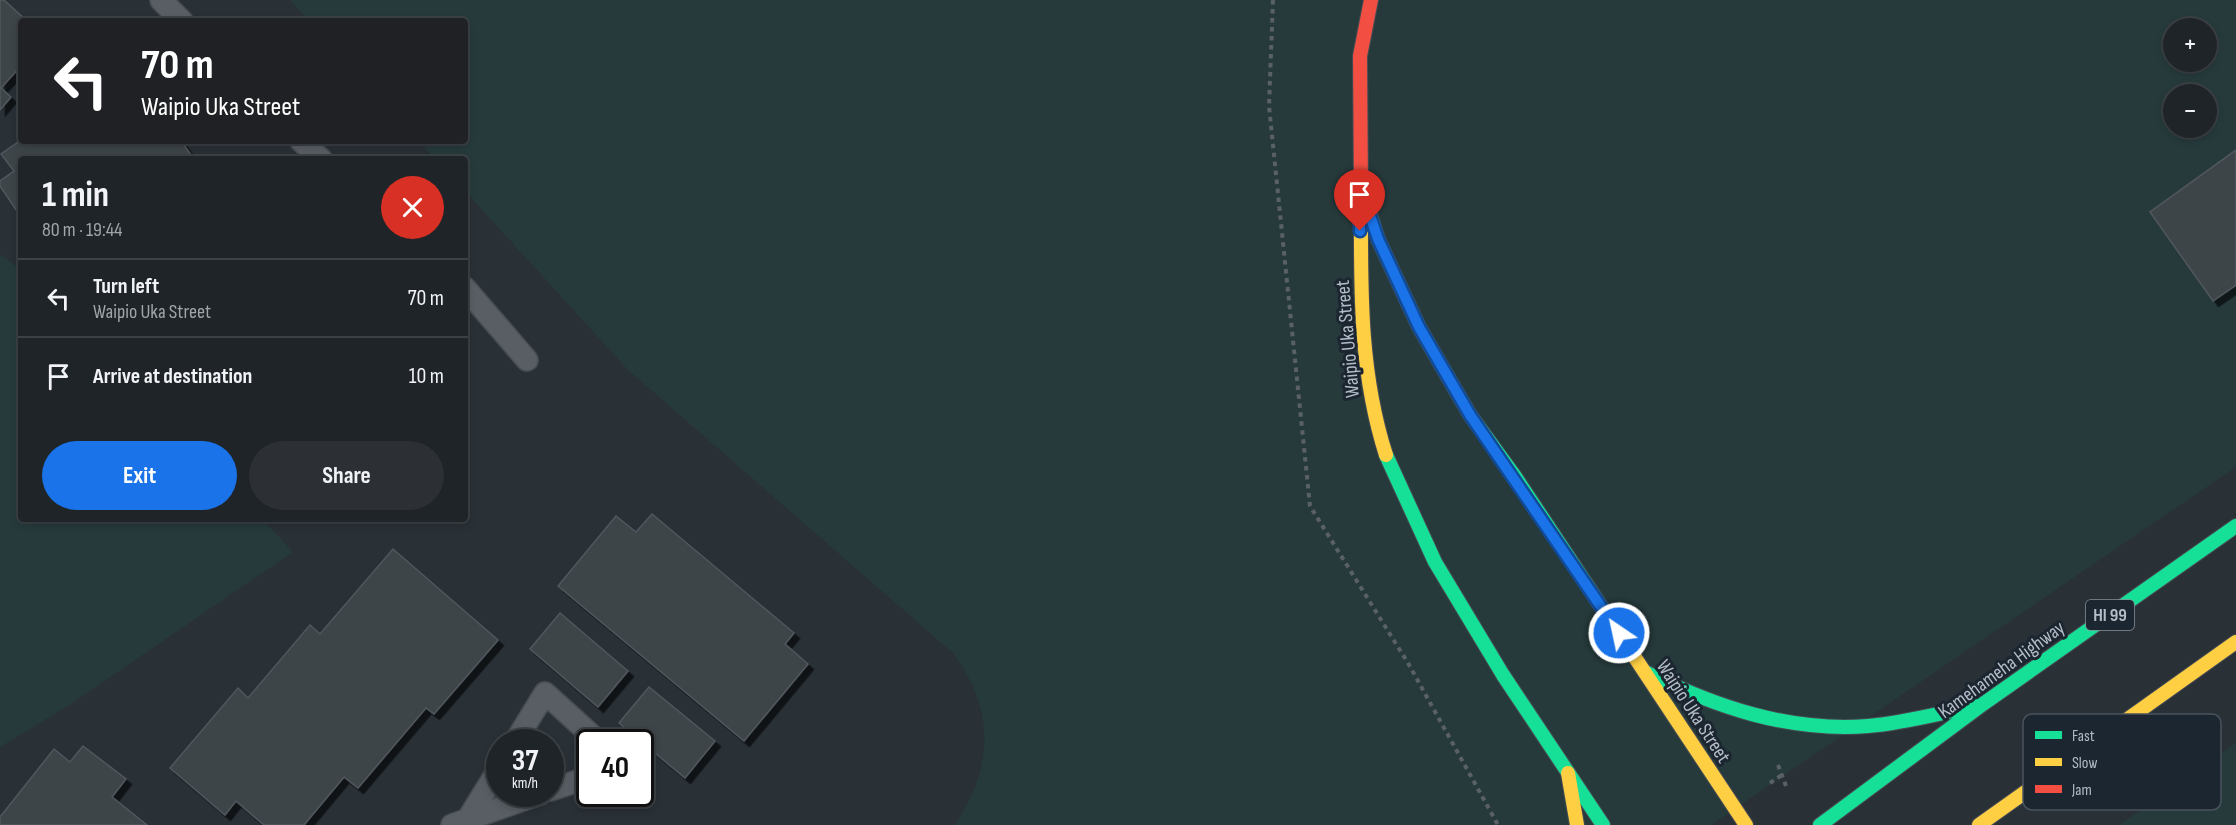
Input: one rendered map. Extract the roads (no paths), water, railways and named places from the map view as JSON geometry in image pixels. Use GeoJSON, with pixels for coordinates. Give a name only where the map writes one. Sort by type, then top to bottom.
{"type":"FeatureCollection","features":[{"type":"Feature","properties":{"kind":"street","name":"Waipio Uka Street"},"geometry":{"type":"LineString","coordinates":[[1371,0],[1360,56],[1359,183],[1366,378],[1385,454],[1435,562],[1503,675],[1603,825]]}},
{"type":"Feature","properties":{"kind":"street","name":"Waipio Uka Street"},"geometry":{"type":"LineString","coordinates":[[1359,183],[1378,239],[1419,327],[1470,415],[1746,825]]}},
{"type":"Feature","properties":{"kind":"street","name":"Kamehameha Highway"},"geometry":{"type":"LineString","coordinates":[[1820,825],[1983,704],[2236,526]]}},
{"type":"Feature","properties":{"kind":"street"},"geometry":{"type":"LineString","coordinates":[[2135,714],[2236,642]]}},
{"type":"Feature","properties":{"kind":"street"},"geometry":{"type":"LineString","coordinates":[[1645,672],[1699,700],[1783,723],[1868,726],[1983,704]]}},
{"type":"Feature","properties":{"kind":"street"},"geometry":{"type":"LineString","coordinates":[[1568,773],[1577,825]]}},
{"type":"Feature","properties":{"kind":"street"},"geometry":{"type":"LineString","coordinates":[[1979,825],[2023,794]]}},
{"type":"Feature","properties":{"kind":"lane"},"geometry":{"type":"LineString","coordinates":[[161,0],[179,18]]}},
{"type":"Feature","properties":{"kind":"lane"},"geometry":{"type":"LineString","coordinates":[[304,144],[318,156]]}},
{"type":"Feature","properties":{"kind":"lane"},"geometry":{"type":"LineString","coordinates":[[468,291],[527,360]]}},
{"type":"Feature","properties":{"kind":"lane"},"geometry":{"type":"LineString","coordinates":[[523,729],[545,693],[585,729]]}},
{"type":"Feature","properties":{"kind":"lane"},"geometry":{"type":"LineString","coordinates":[[460,821],[486,786]]}},
{"type":"Feature","properties":{"kind":"lane"},"geometry":{"type":"LineString","coordinates":[[460,821],[501,807]]}}]}
